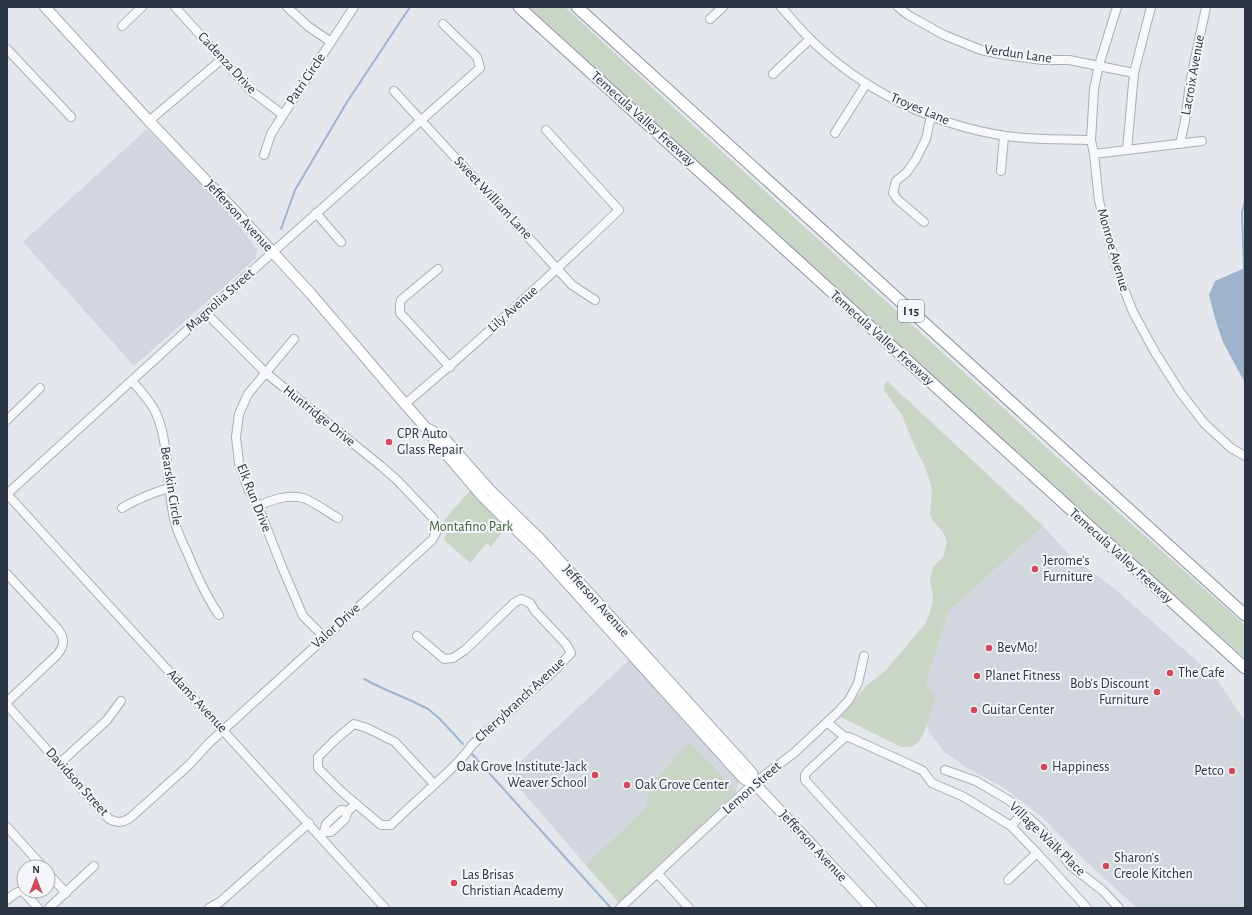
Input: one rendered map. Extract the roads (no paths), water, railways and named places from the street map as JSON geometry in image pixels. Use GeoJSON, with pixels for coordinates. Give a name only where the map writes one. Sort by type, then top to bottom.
{"type":"FeatureCollection","features":[{"type":"Feature","properties":{"kind":"highway","name":"Temecula Valley Freeway"},"geometry":{"type":"LineString","coordinates":[[519,7],[1245,668]]}},
{"type":"Feature","properties":{"kind":"highway","name":"I 15"},"geometry":{"type":"LineString","coordinates":[[577,7],[1245,615]]}},
{"type":"Feature","properties":{"kind":"main road","name":"Jefferson Avenue"},"geometry":{"type":"LineString","coordinates":[[45,7],[316,300],[427,429],[482,496],[541,554],[744,779],[754,783],[871,908]]}},
{"type":"Feature","properties":{"kind":"main road","name":"Jefferson Avenue"},"geometry":{"type":"LineString","coordinates":[[427,429],[443,437],[490,490],[541,540],[752,773],[754,783]]}},
{"type":"Feature","properties":{"kind":"main road"},"geometry":{"type":"LineString","coordinates":[[541,554],[556,565],[600,613],[610,615]]}},
{"type":"Feature","properties":{"kind":"street"},"geometry":{"type":"LineString","coordinates":[[122,26],[142,7]]}},
{"type":"Feature","properties":{"kind":"street","name":"Cadenza Drive"},"geometry":{"type":"LineString","coordinates":[[175,7],[250,90],[283,115]]}},
{"type":"Feature","properties":{"kind":"street"},"geometry":{"type":"LineString","coordinates":[[287,7],[309,27],[331,42]]}},
{"type":"Feature","properties":{"kind":"street","name":"Patri Circle"},"geometry":{"type":"LineString","coordinates":[[264,155],[271,134],[354,7]]}},
{"type":"Feature","properties":{"kind":"street"},"geometry":{"type":"LineString","coordinates":[[710,19],[722,7]]}},
{"type":"Feature","properties":{"kind":"street","name":"Troyes Lane"},"geometry":{"type":"LineString","coordinates":[[781,7],[810,39],[866,84],[931,116],[970,128],[1004,136],[1030,139],[1091,140]]}},
{"type":"Feature","properties":{"kind":"street","name":"Verdun Lane"},"geometry":{"type":"LineString","coordinates":[[898,7],[908,15],[944,35],[981,50],[1042,60],[1069,60],[1134,73]]}},
{"type":"Feature","properties":{"kind":"street","name":"Monroe Avenue"},"geometry":{"type":"LineString","coordinates":[[1117,7],[1099,65],[1094,89],[1091,140],[1099,201],[1122,284],[1133,312],[1156,354],[1185,399],[1204,423],[1231,448],[1245,456]]}},
{"type":"Feature","properties":{"kind":"street"},"geometry":{"type":"LineString","coordinates":[[1127,150],[1134,73],[1151,7]]}},
{"type":"Feature","properties":{"kind":"street","name":"Lacroix Avenue"},"geometry":{"type":"LineString","coordinates":[[1180,144],[1185,121],[1190,83],[1206,7]]}},
{"type":"Feature","properties":{"kind":"street","name":"Magnolia Street"},"geometry":{"type":"LineString","coordinates":[[7,494],[316,213],[480,68],[477,57],[443,24]]}},
{"type":"Feature","properties":{"kind":"street"},"geometry":{"type":"LineString","coordinates":[[773,74],[810,39]]}},
{"type":"Feature","properties":{"kind":"street"},"geometry":{"type":"LineString","coordinates":[[7,49],[71,117]]}},
{"type":"Feature","properties":{"kind":"street"},"geometry":{"type":"LineString","coordinates":[[149,121],[222,59]]}},
{"type":"Feature","properties":{"kind":"street"},"geometry":{"type":"LineString","coordinates":[[835,132],[866,84]]}},
{"type":"Feature","properties":{"kind":"street","name":"Sweet William Lane"},"geometry":{"type":"LineString","coordinates":[[394,91],[572,285],[595,300]]}},
{"type":"Feature","properties":{"kind":"street"},"geometry":{"type":"LineString","coordinates":[[924,222],[898,200],[893,193],[896,181],[907,172],[916,159],[926,139],[931,116]]}},
{"type":"Feature","properties":{"kind":"street","name":"Lily Avenue"},"geometry":{"type":"LineString","coordinates":[[405,404],[450,367],[558,269],[619,210],[546,130]]}},
{"type":"Feature","properties":{"kind":"street"},"geometry":{"type":"LineString","coordinates":[[1001,171],[1004,136]]}},
{"type":"Feature","properties":{"kind":"street"},"geometry":{"type":"LineString","coordinates":[[1094,154],[1202,141]]}},
{"type":"Feature","properties":{"kind":"street"},"geometry":{"type":"LineString","coordinates":[[316,213],[341,242]]}},
{"type":"Feature","properties":{"kind":"street"},"geometry":{"type":"LineString","coordinates":[[438,269],[401,300],[400,313],[450,367]]}},
{"type":"Feature","properties":{"kind":"street","name":"Huntridge Drive"},"geometry":{"type":"LineString","coordinates":[[206,313],[266,373],[381,466],[397,480],[433,518]]}},
{"type":"Feature","properties":{"kind":"street","name":"Elk Run Drive"},"geometry":{"type":"LineString","coordinates":[[294,339],[248,394],[239,414],[236,437],[239,463],[249,491],[258,506],[303,616],[324,637]]}},
{"type":"Feature","properties":{"kind":"street","name":"Bearskin Circle"},"geometry":{"type":"LineString","coordinates":[[132,380],[147,398],[160,423],[164,440],[169,488],[176,526],[208,600],[219,615]]}},
{"type":"Feature","properties":{"kind":"street"},"geometry":{"type":"LineString","coordinates":[[7,420],[40,388]]}},
{"type":"Feature","properties":{"kind":"street"},"geometry":{"type":"LineString","coordinates":[[122,508],[158,491],[169,488]]}},
{"type":"Feature","properties":{"kind":"street","name":"Adams Avenue"},"geometry":{"type":"LineString","coordinates":[[7,494],[309,823],[322,834],[385,908]]}},
{"type":"Feature","properties":{"kind":"street"},"geometry":{"type":"LineString","coordinates":[[258,506],[286,497],[304,498],[338,518]]}},
{"type":"Feature","properties":{"kind":"street","name":"Valor Drive"},"geometry":{"type":"LineString","coordinates":[[224,730],[324,637],[432,540],[438,529],[433,518]]}},
{"type":"Feature","properties":{"kind":"street"},"geometry":{"type":"LineString","coordinates":[[7,574],[58,629],[63,636],[64,642],[62,649],[57,655],[7,703]]}},
{"type":"Feature","properties":{"kind":"street","name":"Cherrybranch Avenue"},"geometry":{"type":"LineString","coordinates":[[356,804],[381,825],[391,825],[467,754],[472,745],[561,665],[571,652],[566,644],[535,612],[530,604],[521,599],[465,650],[452,658],[444,659],[417,636]]}},
{"type":"Feature","properties":{"kind":"street","name":"Lemon Street"},"geometry":{"type":"LineString","coordinates":[[620,908],[754,783],[794,753],[828,723],[848,700],[858,683],[864,656]]}},
{"type":"Feature","properties":{"kind":"street"},"geometry":{"type":"LineString","coordinates":[[60,763],[107,720],[121,701]]}},
{"type":"Feature","properties":{"kind":"street","name":"Davidson Street"},"geometry":{"type":"LineString","coordinates":[[7,703],[109,819],[116,822],[123,822],[130,818],[189,765],[209,743],[224,730]]}},
{"type":"Feature","properties":{"kind":"street"},"geometry":{"type":"LineString","coordinates":[[828,723],[845,737]]}},
{"type":"Feature","properties":{"kind":"street"},"geometry":{"type":"LineString","coordinates":[[322,834],[331,832],[345,819],[348,811],[356,804],[318,768],[318,757],[354,724],[367,728],[395,742],[434,784]]}},
{"type":"Feature","properties":{"kind":"street"},"geometry":{"type":"LineString","coordinates":[[922,908],[806,780],[805,775],[807,772],[845,737],[849,736],[923,771],[932,783],[964,796],[1011,826],[1087,908]]}},
{"type":"Feature","properties":{"kind":"street","name":"Village Walk Place"},"geometry":{"type":"LineString","coordinates":[[945,770],[976,781],[1010,801],[1040,828],[1071,866],[1102,890],[1119,908]]}},
{"type":"Feature","properties":{"kind":"street"},"geometry":{"type":"LineString","coordinates":[[322,834],[326,824],[341,810],[348,811]]}},
{"type":"Feature","properties":{"kind":"street"},"geometry":{"type":"LineString","coordinates":[[1011,826],[1023,813]]}},
{"type":"Feature","properties":{"kind":"street"},"geometry":{"type":"LineString","coordinates":[[334,817],[340,823]]}},
{"type":"Feature","properties":{"kind":"street"},"geometry":{"type":"LineString","coordinates":[[209,908],[220,902],[309,823]]}},
{"type":"Feature","properties":{"kind":"street"},"geometry":{"type":"LineString","coordinates":[[7,828],[36,859]]}},
{"type":"Feature","properties":{"kind":"street"},"geometry":{"type":"LineString","coordinates":[[1008,880],[1037,853]]}},
{"type":"Feature","properties":{"kind":"street"},"geometry":{"type":"LineString","coordinates":[[49,908],[94,866]]}},
{"type":"Feature","properties":{"kind":"street"},"geometry":{"type":"LineString","coordinates":[[658,874],[689,908]]}},
{"type":"Feature","properties":{"kind":"street"},"geometry":{"type":"LineString","coordinates":[[56,882],[66,893]]}},
{"type":"Feature","properties":{"kind":"street"},"geometry":{"type":"LineString","coordinates":[[7,900],[15,893],[23,891],[38,908]]}},
{"type":"Feature","properties":{"kind":"water"},"geometry":{"type":"Polygon","coordinates":[[[1245,268],[1245,383],[1223,342],[1209,295],[1215,281],[1245,268]]]}},
{"type":"Feature","properties":{"kind":"waterway"},"geometry":{"type":"LineString","coordinates":[[281,229],[295,190],[347,102],[410,7]]}},
{"type":"Feature","properties":{"kind":"waterway"},"geometry":{"type":"LineString","coordinates":[[1244,268],[1242,212],[1245,201]]}},
{"type":"Feature","properties":{"kind":"waterway"},"geometry":{"type":"LineString","coordinates":[[364,679],[428,709],[439,718],[463,744]]}},
{"type":"Feature","properties":{"kind":"waterway"},"geometry":{"type":"LineString","coordinates":[[472,754],[610,907]]}},
{"type":"Feature","properties":{"kind":"place","name":"CPR Auto Glass Repair"},"geometry":{"type":"Point","coordinates":[389,442]}},
{"type":"Feature","properties":{"kind":"place","name":"Jerome's Furniture"},"geometry":{"type":"Point","coordinates":[1035,569]}},
{"type":"Feature","properties":{"kind":"place","name":"BevMo!"},"geometry":{"type":"Point","coordinates":[989,648]}},
{"type":"Feature","properties":{"kind":"place","name":"The Cafe"},"geometry":{"type":"Point","coordinates":[1170,673]}},
{"type":"Feature","properties":{"kind":"place","name":"Planet Fitness"},"geometry":{"type":"Point","coordinates":[977,676]}},
{"type":"Feature","properties":{"kind":"place","name":"Bob's Discount Furniture"},"geometry":{"type":"Point","coordinates":[1157,692]}},
{"type":"Feature","properties":{"kind":"place","name":"Guitar Center"},"geometry":{"type":"Point","coordinates":[974,710]}},
{"type":"Feature","properties":{"kind":"place","name":"Happiness"},"geometry":{"type":"Point","coordinates":[1044,767]}},
{"type":"Feature","properties":{"kind":"place","name":"Petco"},"geometry":{"type":"Point","coordinates":[1232,771]}},
{"type":"Feature","properties":{"kind":"place","name":"Oak Grove Institute-Jack Weaver School"},"geometry":{"type":"Point","coordinates":[595,775]}},
{"type":"Feature","properties":{"kind":"place","name":"Oak Grove Center"},"geometry":{"type":"Point","coordinates":[627,785]}},
{"type":"Feature","properties":{"kind":"place","name":"Sharon's Creole Kitchen"},"geometry":{"type":"Point","coordinates":[1106,866]}},
{"type":"Feature","properties":{"kind":"place","name":"Las Brisas Christian Academy"},"geometry":{"type":"Point","coordinates":[454,883]}},
{"type":"Feature","properties":{"kind":"park label","name":"Montafino Park"},"geometry":{"type":"Point","coordinates":[471,527]}}]}
